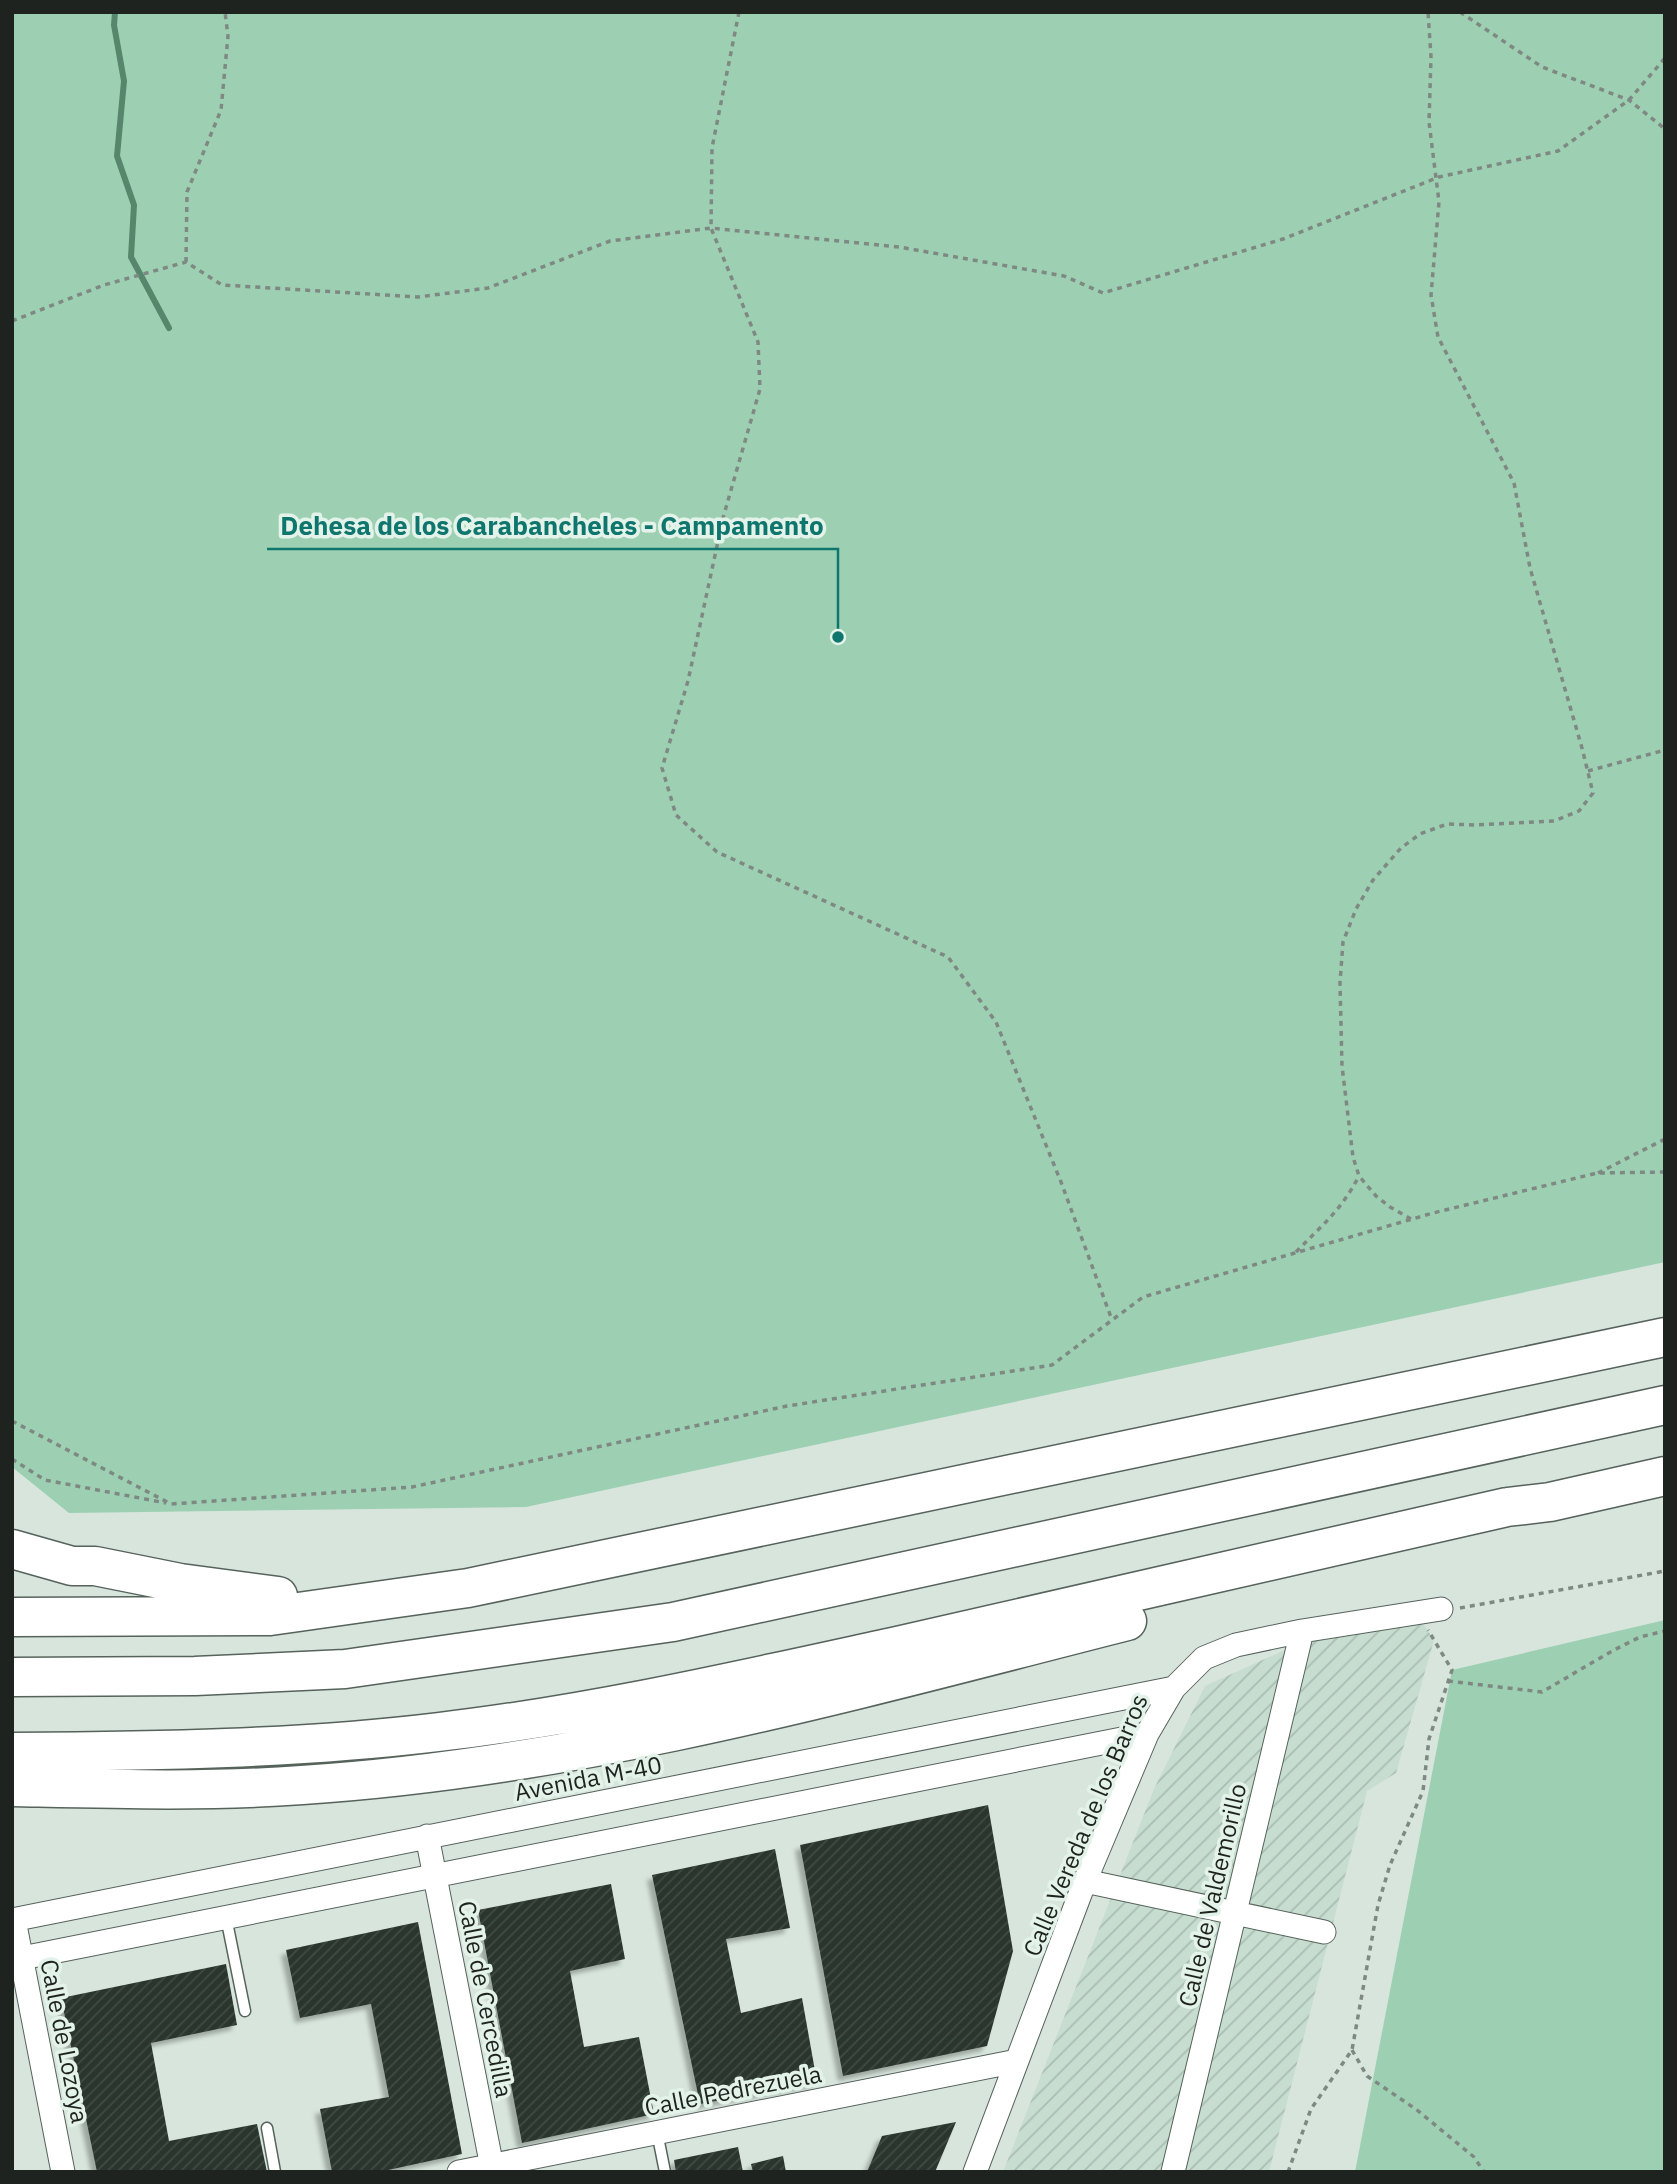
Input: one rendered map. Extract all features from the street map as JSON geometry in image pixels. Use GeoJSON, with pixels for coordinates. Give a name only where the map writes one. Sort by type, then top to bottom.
{"type":"FeatureCollection","features":[{"type":"Feature","properties":{"kind":"highway"},"geometry":{"type":"LineString","coordinates":[[12,1617],[270,1616],[468,1588],[1665,1337]]}},
{"type":"Feature","properties":{"kind":"highway"},"geometry":{"type":"LineString","coordinates":[[12,1677],[195,1675],[345,1669],[674,1622],[1665,1405]]}},
{"type":"Feature","properties":{"kind":"highway"},"geometry":{"type":"LineString","coordinates":[[12,1752],[157,1751],[320,1742],[438,1732],[553,1716],[690,1691],[1131,1594],[1507,1507],[1550,1502],[1665,1476]]}},
{"type":"Feature","properties":{"kind":"highway"},"geometry":{"type":"LineString","coordinates":[[12,1787],[174,1790],[303,1785],[440,1771],[556,1754],[815,1701],[1143,1617],[1514,1529],[1550,1502]]}},
{"type":"Feature","properties":{"kind":"highway"},"geometry":{"type":"LineString","coordinates":[[12,1529],[95,1566]]}},
{"type":"Feature","properties":{"kind":"highway"},"geometry":{"type":"LineString","coordinates":[[12,1549],[72,1566],[95,1566],[180,1583],[346,1604]]}},
{"type":"Feature","properties":{"kind":"highway"},"geometry":{"type":"LineString","coordinates":[[12,1810],[139,1798],[174,1790]]}},
{"type":"Feature","properties":{"kind":"street","name":"Calle Vereda de los Barros"},"geometry":{"type":"LineString","coordinates":[[982,2168],[1017,2061],[1085,1881],[1147,1734],[1174,1688],[1205,1658],[1236,1645],[1302,1631],[1436,1611]]}},
{"type":"Feature","properties":{"kind":"street","name":"Calle de Valdemorillo"},"geometry":{"type":"LineString","coordinates":[[1172,2172],[1302,1631]]}},
{"type":"Feature","properties":{"kind":"street","name":"Avenida M-40"},"geometry":{"type":"LineString","coordinates":[[13,1920],[1174,1688]]}},
{"type":"Feature","properties":{"kind":"street"},"geometry":{"type":"LineString","coordinates":[[17,1959],[1147,1734]]}},
{"type":"Feature","properties":{"kind":"street"},"geometry":{"type":"LineString","coordinates":[[590,1805],[603,1815],[608,1830],[598,1844]]}},
{"type":"Feature","properties":{"kind":"street","name":"Calle de Cercedilla"},"geometry":{"type":"LineString","coordinates":[[427,1836],[493,2168]]}},
{"type":"Feature","properties":{"kind":"street"},"geometry":{"type":"LineString","coordinates":[[1085,1881],[1324,1932]]}},
{"type":"Feature","properties":{"kind":"street","name":"Calle de Lozoya"},"geometry":{"type":"LineString","coordinates":[[13,1920],[17,1959],[63,2172]]}},
{"type":"Feature","properties":{"kind":"street","name":"Calle Pedrezuela"},"geometry":{"type":"LineString","coordinates":[[459,2172],[493,2168],[657,2132],[1017,2061]]}},
{"type":"Feature","properties":{"kind":"lane"},"geometry":{"type":"LineString","coordinates":[[232,1916],[229,1927],[245,2011]]}},
{"type":"Feature","properties":{"kind":"lane"},"geometry":{"type":"LineString","coordinates":[[267,2128],[275,2172]]}},
{"type":"Feature","properties":{"kind":"lane"},"geometry":{"type":"LineString","coordinates":[[657,2132],[664,2172]]}},
{"type":"Feature","properties":{"kind":"path"},"geometry":{"type":"LineString","coordinates":[[186,262],[187,192],[221,110],[228,36],[225,12]]}},
{"type":"Feature","properties":{"kind":"path"},"geometry":{"type":"LineString","coordinates":[[738,12],[712,148],[711,228],[758,342],[760,389],[723,518],[688,681],[662,768],[677,815],[717,852],[948,957],[996,1022],[1061,1182],[1112,1320]]}},
{"type":"Feature","properties":{"kind":"path"},"geometry":{"type":"LineString","coordinates":[[1412,1220],[1390,1208],[1376,1196],[1359,1176],[1353,1157],[1342,1066],[1340,983],[1343,942],[1356,909],[1373,880],[1401,848],[1420,834],[1447,824],[1554,821],[1579,811],[1593,793],[1530,568],[1514,483],[1438,337],[1431,295],[1438,202],[1429,122],[1431,57],[1428,12]]}},
{"type":"Feature","properties":{"kind":"path"},"geometry":{"type":"LineString","coordinates":[[1460,12],[1542,67],[1629,100],[1665,129]]}},
{"type":"Feature","properties":{"kind":"path"},"geometry":{"type":"LineString","coordinates":[[12,321],[104,285],[186,262],[222,285],[418,297],[488,288],[610,241],[711,228],[900,247],[1064,276],[1103,293],[1283,239],[1436,178],[1558,151],[1629,100],[1665,58]]}},
{"type":"Feature","properties":{"kind":"path"},"geometry":{"type":"LineString","coordinates":[[1588,771],[1665,751]]}},
{"type":"Feature","properties":{"kind":"path"},"geometry":{"type":"LineString","coordinates":[[12,1459],[46,1480],[171,1504],[412,1487],[787,1406],[1052,1365],[1143,1297],[1412,1220],[1597,1173],[1665,1139]]}},
{"type":"Feature","properties":{"kind":"path"},"geometry":{"type":"LineString","coordinates":[[1597,1173],[1665,1172]]}},
{"type":"Feature","properties":{"kind":"path"},"geometry":{"type":"LineString","coordinates":[[1296,1253],[1313,1233],[1332,1218],[1348,1198],[1359,1176]]}},
{"type":"Feature","properties":{"kind":"path"},"geometry":{"type":"LineString","coordinates":[[12,1421],[171,1504]]}},
{"type":"Feature","properties":{"kind":"path"},"geometry":{"type":"LineString","coordinates":[[1288,2172],[1311,2109],[1353,2050],[1378,1905],[1390,1865],[1423,1791],[1429,1740],[1452,1670],[1436,1611],[1665,1571]]}},
{"type":"Feature","properties":{"kind":"path"},"geometry":{"type":"LineString","coordinates":[[1448,1681],[1542,1692],[1640,1637],[1665,1631]]}},
{"type":"Feature","properties":{"kind":"path"},"geometry":{"type":"LineString","coordinates":[[1353,2050],[1367,2076],[1417,2110],[1474,2157],[1484,2172]]}},
{"type":"Feature","properties":{"kind":"shaded area"},"geometry":{"type":"Polygon","coordinates":[[[1422,1622],[1434,1640],[1396,1773],[1367,1791],[1269,2172],[1003,2172],[1154,1789],[1205,1686],[1305,1641],[1422,1622]]]}},
{"type":"Feature","properties":{"kind":"green space"},"geometry":{"type":"Polygon","coordinates":[[[12,12],[1665,12],[1665,1262],[526,1507],[69,1513],[12,1467],[12,12]]]}},
{"type":"Feature","properties":{"kind":"green space"},"geometry":{"type":"Polygon","coordinates":[[[1665,1620],[1665,2172],[1355,2172],[1452,1670],[1665,1620]]]}},
{"type":"Feature","properties":{"kind":"building"},"geometry":{"type":"Polygon","coordinates":[[[988,1805],[1013,1951],[987,2046],[843,2076],[800,1845],[988,1805]]]}},
{"type":"Feature","properties":{"kind":"building"},"geometry":{"type":"Polygon","coordinates":[[[775,1849],[790,1928],[726,1939],[741,2013],[802,1998],[817,2082],[700,2104],[652,1875],[775,1849]]]}},
{"type":"Feature","properties":{"kind":"building"},"geometry":{"type":"Polygon","coordinates":[[[611,1884],[625,1959],[570,1971],[584,2047],[639,2037],[654,2114],[522,2143],[478,1910],[611,1884]]]}},
{"type":"Feature","properties":{"kind":"building"},"geometry":{"type":"Polygon","coordinates":[[[418,1922],[462,2154],[379,2172],[332,2172],[320,2109],[389,2097],[371,2004],[300,2018],[286,1950],[418,1922]]]}},
{"type":"Feature","properties":{"kind":"building"},"geometry":{"type":"Polygon","coordinates":[[[226,1964],[237,2025],[151,2043],[169,2141],[257,2124],[267,2172],[97,2172],[61,1998],[226,1964]]]}},
{"type":"Feature","properties":{"kind":"building"},"geometry":{"type":"Polygon","coordinates":[[[956,2122],[935,2172],[867,2172],[882,2136],[956,2122]]]}},
{"type":"Feature","properties":{"kind":"building"},"geometry":{"type":"Polygon","coordinates":[[[738,2147],[743,2172],[676,2172],[674,2160],[738,2147]]]}},
{"type":"Feature","properties":{"kind":"building"},"geometry":{"type":"Polygon","coordinates":[[[783,2156],[786,2172],[753,2172],[751,2164],[783,2156]]]}},
{"type":"Feature","properties":{"kind":"waterway"},"geometry":{"type":"LineString","coordinates":[[115,12],[114,25],[124,81],[117,156],[134,205],[131,257],[169,328]]}},
{"type":"Feature","properties":{"kind":"place","name":"Dehesa de los Carabancheles - Campamento"},"geometry":{"type":"Point","coordinates":[838,637]}}]}
